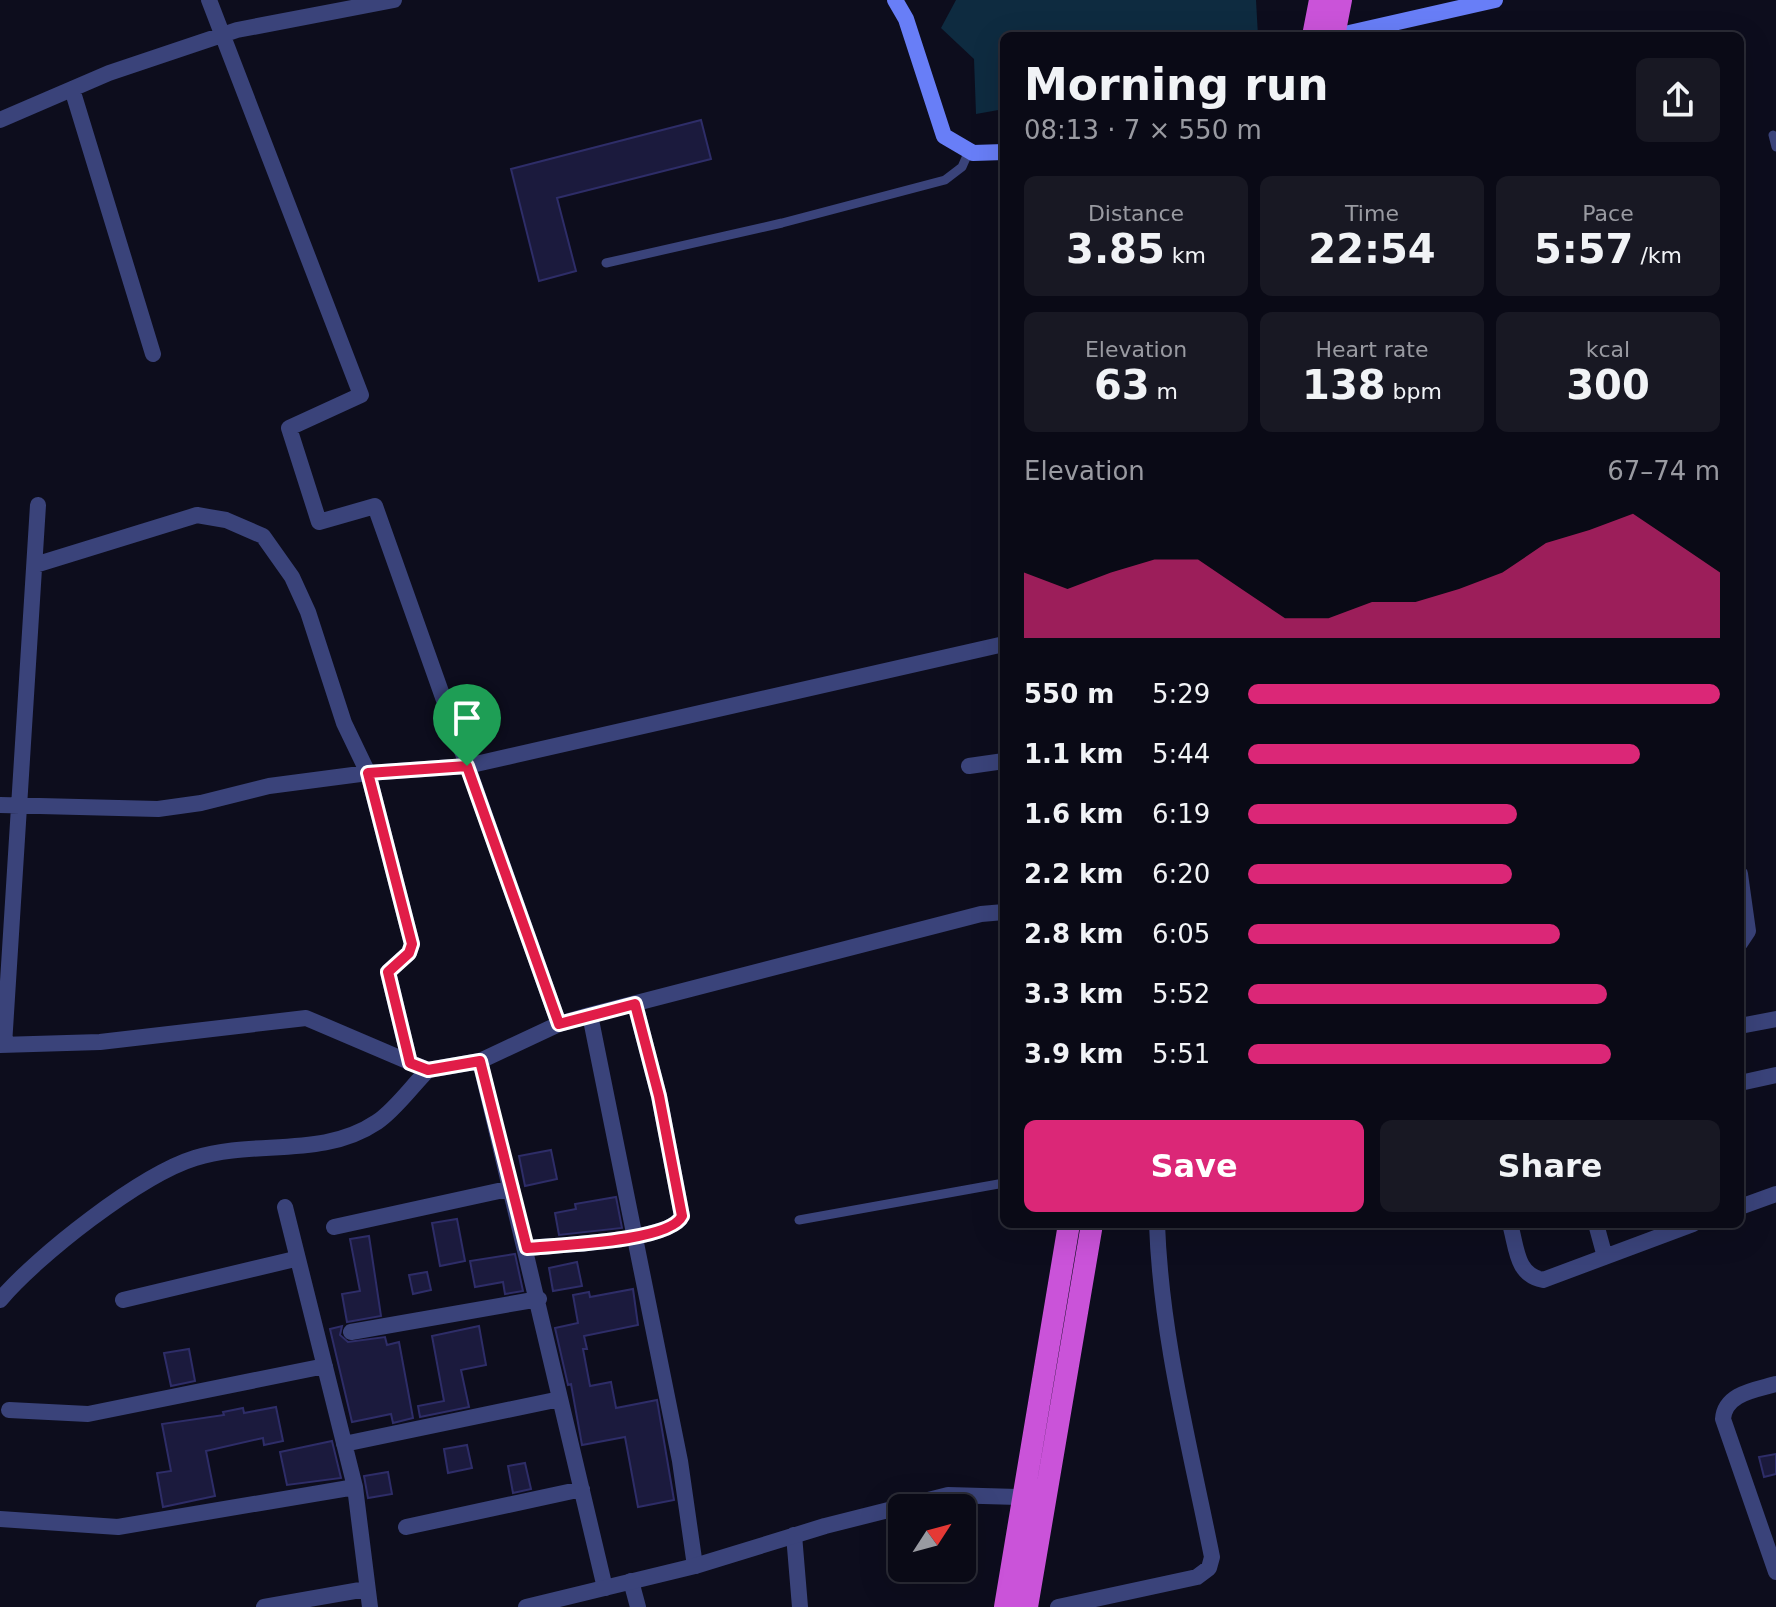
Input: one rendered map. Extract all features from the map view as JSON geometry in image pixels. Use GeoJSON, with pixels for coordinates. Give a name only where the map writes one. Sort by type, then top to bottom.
{"type":"FeatureCollection","features":[{"type":"Feature","properties":{"kind":"highway"},"geometry":{"type":"LineString","coordinates":[[1314,32],[1320,0]]}},
{"type":"Feature","properties":{"kind":"highway"},"geometry":{"type":"LineString","coordinates":[[1336,32],[1341,0]]}},
{"type":"Feature","properties":{"kind":"highway"},"geometry":{"type":"LineString","coordinates":[[1005,1607],[1027,1457],[1068,1228]]}},
{"type":"Feature","properties":{"kind":"highway"},"geometry":{"type":"LineString","coordinates":[[1027,1607],[1091,1228]]}},
{"type":"Feature","properties":{"kind":"highway"},"geometry":{"type":"LineString","coordinates":[[1027,1457],[1050,1460]]}},
{"type":"Feature","properties":{"kind":"main road"},"geometry":{"type":"LineString","coordinates":[[895,0],[906,19],[944,136],[969,151],[1000,152]]}},
{"type":"Feature","properties":{"kind":"main road"},"geometry":{"type":"LineString","coordinates":[[1353,32],[1495,0]]}},
{"type":"Feature","properties":{"kind":"street"},"geometry":{"type":"LineString","coordinates":[[209,0],[361,395],[289,428],[319,522],[375,506],[559,1024]]}},
{"type":"Feature","properties":{"kind":"street"},"geometry":{"type":"LineString","coordinates":[[0,120],[72,89],[221,36],[394,0]]}},
{"type":"Feature","properties":{"kind":"street"},"geometry":{"type":"LineString","coordinates":[[72,89],[153,354]]}},
{"type":"Feature","properties":{"kind":"street"},"geometry":{"type":"LineString","coordinates":[[38,505],[21,805],[2,1045],[100,1042],[306,1018],[428,1070],[480,1061],[559,1024],[590,1015],[1000,913]]}},
{"type":"Feature","properties":{"kind":"street"},"geometry":{"type":"LineString","coordinates":[[35,565],[197,515],[252,528],[274,548],[297,589],[344,723],[368,773],[412,944],[409,953],[388,972],[410,1063]]}},
{"type":"Feature","properties":{"kind":"street"},"geometry":{"type":"LineString","coordinates":[[0,805],[158,809],[201,803],[269,786],[368,773],[467,766],[1000,645]]}},
{"type":"Feature","properties":{"kind":"street"},"geometry":{"type":"LineString","coordinates":[[969,766],[1000,762]]}},
{"type":"Feature","properties":{"kind":"street"},"geometry":{"type":"LineString","coordinates":[[1744,902],[1748,931],[1744,937]]}},
{"type":"Feature","properties":{"kind":"street"},"geometry":{"type":"LineString","coordinates":[[527,1248],[633,1237],[673,1226],[682,1216],[659,1096],[635,1004]]}},
{"type":"Feature","properties":{"kind":"street"},"geometry":{"type":"LineString","coordinates":[[590,1015],[680,1461],[695,1566]]}},
{"type":"Feature","properties":{"kind":"street"},"geometry":{"type":"LineString","coordinates":[[1744,1025],[1776,1019]]}},
{"type":"Feature","properties":{"kind":"street"},"geometry":{"type":"LineString","coordinates":[[480,1061],[527,1248],[605,1588]]}},
{"type":"Feature","properties":{"kind":"street"},"geometry":{"type":"LineString","coordinates":[[0,1300],[37,1260],[161,1173],[193,1158],[231,1149],[326,1144],[378,1121],[428,1070]]}},
{"type":"Feature","properties":{"kind":"street"},"geometry":{"type":"LineString","coordinates":[[1744,1082],[1776,1075]]}},
{"type":"Feature","properties":{"kind":"street"},"geometry":{"type":"LineString","coordinates":[[334,1227],[512,1188]]}},
{"type":"Feature","properties":{"kind":"street"},"geometry":{"type":"LineString","coordinates":[[1744,1206],[1776,1194]]}},
{"type":"Feature","properties":{"kind":"street"},"geometry":{"type":"LineString","coordinates":[[285,1207],[295,1259],[355,1487],[370,1607]]}},
{"type":"Feature","properties":{"kind":"street"},"geometry":{"type":"LineString","coordinates":[[1058,1607],[1197,1577],[1209,1568],[1212,1557],[1168,1340],[1159,1282],[1157,1228]]}},
{"type":"Feature","properties":{"kind":"street"},"geometry":{"type":"LineString","coordinates":[[1511,1228],[1522,1270],[1531,1278],[1543,1280],[1682,1228]]}},
{"type":"Feature","properties":{"kind":"street"},"geometry":{"type":"LineString","coordinates":[[1597,1228],[1605,1257]]}},
{"type":"Feature","properties":{"kind":"street"},"geometry":{"type":"LineString","coordinates":[[123,1300],[295,1259]]}},
{"type":"Feature","properties":{"kind":"street"},"geometry":{"type":"LineString","coordinates":[[351,1332],[539,1299]]}},
{"type":"Feature","properties":{"kind":"street"},"geometry":{"type":"LineString","coordinates":[[9,1410],[88,1414],[325,1366]]}},
{"type":"Feature","properties":{"kind":"street"},"geometry":{"type":"LineString","coordinates":[[1776,1384],[1731,1401],[1724,1409],[1723,1419],[1776,1572]]}},
{"type":"Feature","properties":{"kind":"street"},"geometry":{"type":"LineString","coordinates":[[344,1444],[560,1399]]}},
{"type":"Feature","properties":{"kind":"street"},"geometry":{"type":"LineString","coordinates":[[0,1519],[118,1527],[355,1487]]}},
{"type":"Feature","properties":{"kind":"street"},"geometry":{"type":"LineString","coordinates":[[406,1527],[582,1489]]}},
{"type":"Feature","properties":{"kind":"street"},"geometry":{"type":"LineString","coordinates":[[526,1607],[695,1566],[794,1535],[948,1495],[1021,1497]]}},
{"type":"Feature","properties":{"kind":"street"},"geometry":{"type":"LineString","coordinates":[[794,1535],[800,1607]]}},
{"type":"Feature","properties":{"kind":"street"},"geometry":{"type":"LineString","coordinates":[[631,1581],[638,1607]]}},
{"type":"Feature","properties":{"kind":"street"},"geometry":{"type":"LineString","coordinates":[[264,1607],[366,1589]]}},
{"type":"Feature","properties":{"kind":"lane"},"geometry":{"type":"LineString","coordinates":[[1773,135],[1776,147]]}},
{"type":"Feature","properties":{"kind":"lane"},"geometry":{"type":"LineString","coordinates":[[606,263],[782,223],[945,180],[962,167],[969,151]]}},
{"type":"Feature","properties":{"kind":"lane"},"geometry":{"type":"LineString","coordinates":[[799,1220],[1000,1184]]}},
{"type":"Feature","properties":{"kind":"water"},"geometry":{"type":"Polygon","coordinates":[[[956,0],[1256,0],[1258,32],[1000,32],[1000,110],[976,114],[974,59],[941,28],[956,0]]]}},
{"type":"Feature","properties":{"kind":"building"},"geometry":{"type":"Polygon","coordinates":[[[701,120],[711,159],[557,198],[576,271],[539,281],[511,169],[701,120]]]}},
{"type":"Feature","properties":{"kind":"building"},"geometry":{"type":"Polygon","coordinates":[[[551,1150],[557,1179],[525,1186],[519,1156],[551,1150]]]}},
{"type":"Feature","properties":{"kind":"building"},"geometry":{"type":"Polygon","coordinates":[[[616,1197],[622,1228],[559,1235],[555,1213],[576,1209],[575,1204],[616,1197]]]}},
{"type":"Feature","properties":{"kind":"building"},"geometry":{"type":"Polygon","coordinates":[[[457,1219],[465,1261],[440,1266],[432,1223],[457,1219]]]}},
{"type":"Feature","properties":{"kind":"building"},"geometry":{"type":"Polygon","coordinates":[[[369,1236],[381,1316],[347,1322],[342,1294],[360,1291],[350,1239],[369,1236]]]}},
{"type":"Feature","properties":{"kind":"building"},"geometry":{"type":"Polygon","coordinates":[[[515,1254],[523,1291],[505,1294],[503,1282],[475,1287],[470,1261],[515,1254]]]}},
{"type":"Feature","properties":{"kind":"building"},"geometry":{"type":"Polygon","coordinates":[[[577,1262],[582,1286],[553,1291],[549,1268],[577,1262]]]}},
{"type":"Feature","properties":{"kind":"building"},"geometry":{"type":"Polygon","coordinates":[[[427,1272],[431,1290],[413,1294],[409,1275],[427,1272]]]}},
{"type":"Feature","properties":{"kind":"building"},"geometry":{"type":"Polygon","coordinates":[[[633,1289],[638,1325],[584,1336],[587,1349],[583,1349],[590,1386],[611,1382],[616,1408],[657,1400],[674,1500],[638,1507],[625,1437],[582,1445],[571,1384],[568,1385],[555,1328],[578,1323],[573,1295],[589,1292],[590,1297],[633,1289]]]}},
{"type":"Feature","properties":{"kind":"building"},"geometry":{"type":"Polygon","coordinates":[[[342,1326],[340,1335],[348,1342],[385,1337],[387,1345],[399,1342],[413,1418],[393,1423],[391,1414],[352,1422],[330,1329],[342,1326]]]}},
{"type":"Feature","properties":{"kind":"building"},"geometry":{"type":"Polygon","coordinates":[[[479,1326],[486,1365],[461,1370],[469,1407],[420,1417],[418,1406],[444,1401],[432,1336],[479,1326]]]}},
{"type":"Feature","properties":{"kind":"building"},"geometry":{"type":"Polygon","coordinates":[[[189,1349],[195,1381],[171,1386],[164,1353],[189,1349]]]}},
{"type":"Feature","properties":{"kind":"building"},"geometry":{"type":"Polygon","coordinates":[[[276,1407],[283,1441],[264,1445],[263,1438],[206,1451],[215,1496],[163,1507],[157,1473],[171,1471],[162,1424],[224,1415],[223,1412],[243,1408],[244,1413],[276,1407]]]}},
{"type":"Feature","properties":{"kind":"building"},"geometry":{"type":"Polygon","coordinates":[[[332,1441],[341,1478],[287,1485],[280,1452],[332,1441]]]}},
{"type":"Feature","properties":{"kind":"building"},"geometry":{"type":"Polygon","coordinates":[[[467,1445],[472,1468],[448,1473],[444,1449],[467,1445]]]}},
{"type":"Feature","properties":{"kind":"building"},"geometry":{"type":"Polygon","coordinates":[[[1776,1454],[1776,1474],[1764,1477],[1759,1457],[1776,1454]]]}},
{"type":"Feature","properties":{"kind":"building"},"geometry":{"type":"Polygon","coordinates":[[[525,1463],[531,1489],[513,1493],[508,1466],[525,1463]]]}},
{"type":"Feature","properties":{"kind":"building"},"geometry":{"type":"Polygon","coordinates":[[[388,1472],[392,1494],[368,1498],[364,1476],[388,1472]]]}},
{"type":"Feature","properties":{"kind":"route"},"geometry":{"type":"LineString","coordinates":[[467,766],[559,1024],[635,1004],[659,1096],[682,1216],[673,1226],[633,1237],[527,1248],[480,1061],[428,1070],[410,1063],[388,972],[392,965],[409,953],[412,944],[368,773],[467,766]]}}]}
